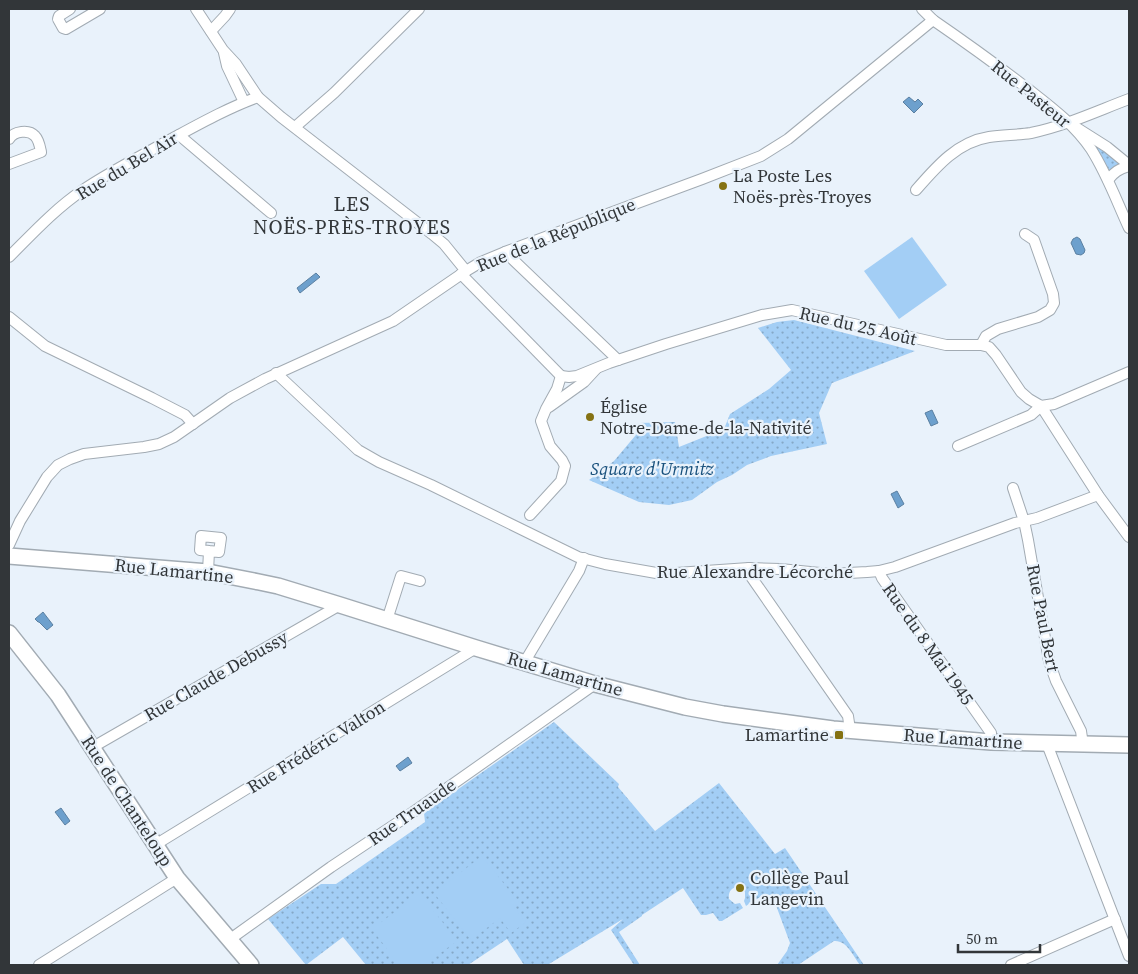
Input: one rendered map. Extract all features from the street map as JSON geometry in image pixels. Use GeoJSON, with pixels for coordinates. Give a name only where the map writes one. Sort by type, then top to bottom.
{"type":"FeatureCollection","features":[{"type":"Feature","properties":{"kind":"street"},"geometry":{"type":"LineString","coordinates":[[70,9],[59,16],[58,20],[63,28],[66,29],[100,9]]}},
{"type":"Feature","properties":{"kind":"street"},"geometry":{"type":"LineString","coordinates":[[196,9],[223,50],[236,64],[258,96],[432,234],[448,249],[464,273],[565,377],[571,392]]}},
{"type":"Feature","properties":{"kind":"street"},"geometry":{"type":"LineString","coordinates":[[211,31],[230,9]]}},
{"type":"Feature","properties":{"kind":"street"},"geometry":{"type":"LineString","coordinates":[[295,127],[334,92],[419,9]]}},
{"type":"Feature","properties":{"kind":"street","name":"Rue Pasteur"},"geometry":{"type":"LineString","coordinates":[[922,9],[932,20],[1009,74],[1069,123],[1090,149],[1108,180],[1129,228]]}},
{"type":"Feature","properties":{"kind":"street","name":"Rue de la République"},"geometry":{"type":"LineString","coordinates":[[9,546],[20,521],[47,477],[58,465],[84,454],[159,444],[174,437],[230,398],[276,373],[394,321],[481,262],[761,156],[788,139],[932,20]]}},
{"type":"Feature","properties":{"kind":"street"},"geometry":{"type":"LineString","coordinates":[[223,50],[227,66],[244,102]]}},
{"type":"Feature","properties":{"kind":"street","name":"Rue du Bel Air"},"geometry":{"type":"LineString","coordinates":[[9,257],[54,213],[82,190],[180,135],[258,96]]}},
{"type":"Feature","properties":{"kind":"street"},"geometry":{"type":"LineString","coordinates":[[916,190],[932,171],[964,145],[987,137],[1031,133],[1069,123],[1129,98]]}},
{"type":"Feature","properties":{"kind":"street"},"geometry":{"type":"LineString","coordinates":[[1069,123],[1107,146],[1129,165],[1112,174],[1108,180]]}},
{"type":"Feature","properties":{"kind":"street"},"geometry":{"type":"LineString","coordinates":[[9,138],[11,135],[20,132],[27,132],[35,136],[40,145],[41,152],[9,164]]}},
{"type":"Feature","properties":{"kind":"street"},"geometry":{"type":"LineString","coordinates":[[180,135],[271,213]]}},
{"type":"Feature","properties":{"kind":"street"},"geometry":{"type":"LineString","coordinates":[[1025,234],[1034,240],[1053,294],[1054,303],[1050,310],[1038,317],[998,329],[986,336],[981,345],[989,347],[996,355],[1021,392],[1041,406],[1098,495],[1129,537]]}},
{"type":"Feature","properties":{"kind":"street"},"geometry":{"type":"LineString","coordinates":[[505,252],[618,360]]}},
{"type":"Feature","properties":{"kind":"street","name":"Rue du 25 Août"},"geometry":{"type":"LineString","coordinates":[[565,377],[762,315],[792,310],[946,345],[981,345]]}},
{"type":"Feature","properties":{"kind":"street"},"geometry":{"type":"LineString","coordinates":[[9,317],[45,346],[186,415],[193,424]]}},
{"type":"Feature","properties":{"kind":"street"},"geometry":{"type":"LineString","coordinates":[[546,409],[584,382],[597,368]]}},
{"type":"Feature","properties":{"kind":"street"},"geometry":{"type":"LineString","coordinates":[[958,446],[1031,416],[1041,406],[1054,404],[1129,372]]}},
{"type":"Feature","properties":{"kind":"street","name":"Rue Alexandre Lécorché"},"geometry":{"type":"LineString","coordinates":[[276,373],[358,450],[379,462],[578,557],[605,564],[662,574],[748,568],[830,574],[880,571],[1037,518],[1098,495]]}},
{"type":"Feature","properties":{"kind":"street"},"geometry":{"type":"LineString","coordinates":[[530,515],[561,481],[565,466],[550,446],[541,421],[556,390],[565,377]]}},
{"type":"Feature","properties":{"kind":"street","name":"Rue Paul Bert"},"geometry":{"type":"LineString","coordinates":[[1013,488],[1028,540],[1048,661],[1080,731],[1084,745]]}},
{"type":"Feature","properties":{"kind":"street"},"geometry":{"type":"LineString","coordinates":[[208,572],[209,551]]}},
{"type":"Feature","properties":{"kind":"street","name":"Rue Lamartine"},"geometry":{"type":"LineString","coordinates":[[9,556],[208,572],[278,586],[595,684],[685,707],[723,714],[833,729],[992,742],[1129,745]]}},
{"type":"Feature","properties":{"kind":"street"},"geometry":{"type":"LineString","coordinates":[[524,663],[584,558]]}},
{"type":"Feature","properties":{"kind":"street"},"geometry":{"type":"LineString","coordinates":[[748,568],[752,578],[848,716],[850,730]]}},
{"type":"Feature","properties":{"kind":"street","name":"Rue du 8 Mai 1945"},"geometry":{"type":"LineString","coordinates":[[880,571],[882,578],[991,733],[992,742]]}},
{"type":"Feature","properties":{"kind":"street"},"geometry":{"type":"LineString","coordinates":[[388,620],[401,576],[420,581]]}},
{"type":"Feature","properties":{"kind":"street","name":"Rue Claude Debussy"},"geometry":{"type":"LineString","coordinates":[[93,747],[340,604]]}},
{"type":"Feature","properties":{"kind":"street","name":"Rue de Chanteloup"},"geometry":{"type":"LineString","coordinates":[[12,643],[58,695],[177,878],[251,965]]}},
{"type":"Feature","properties":{"kind":"street","name":"Rue Frédéric Valton"},"geometry":{"type":"LineString","coordinates":[[155,845],[476,648]]}},
{"type":"Feature","properties":{"kind":"street","name":"Rue Truaude"},"geometry":{"type":"LineString","coordinates":[[229,940],[595,684]]}},
{"type":"Feature","properties":{"kind":"street"},"geometry":{"type":"LineString","coordinates":[[1047,744],[1129,956]]}},
{"type":"Feature","properties":{"kind":"street"},"geometry":{"type":"LineString","coordinates":[[40,965],[177,878]]}},
{"type":"Feature","properties":{"kind":"street"},"geometry":{"type":"LineString","coordinates":[[1011,965],[1115,919]]}},
{"type":"Feature","properties":{"kind":"green space"},"geometry":{"type":"Polygon","coordinates":[[[1092,141],[1120,164],[1109,173],[1092,141]]]}},
{"type":"Feature","properties":{"kind":"green space"},"geometry":{"type":"Polygon","coordinates":[[[912,237],[947,285],[899,319],[864,271],[912,237]]]}},
{"type":"Feature","properties":{"kind":"green space","name":"Square d'Urmitz"},"geometry":{"type":"Polygon","coordinates":[[[794,320],[915,351],[832,383],[819,413],[827,444],[771,456],[747,465],[717,482],[692,500],[669,505],[639,502],[589,480],[614,461],[635,436],[639,423],[675,422],[679,447],[724,429],[730,414],[769,389],[791,370],[758,328],[777,322],[794,320]]]}},
{"type":"Feature","properties":{"kind":"green space"},"geometry":{"type":"Polygon","coordinates":[[[554,722],[619,784],[618,787],[655,831],[719,783],[775,854],[785,848],[864,965],[860,965],[843,943],[834,941],[798,965],[777,965],[790,943],[774,900],[771,897],[764,896],[746,906],[744,901],[745,892],[739,887],[731,890],[729,899],[735,904],[740,903],[743,908],[722,921],[719,921],[713,913],[701,915],[683,888],[619,932],[640,965],[634,965],[611,930],[623,919],[550,965],[524,965],[507,939],[468,965],[366,965],[343,937],[306,965],[268,919],[321,884],[336,884],[425,822],[424,813],[554,722]]]}},
{"type":"Feature","properties":{"kind":"green space"},"geometry":{"type":"Polygon","coordinates":[[[482,856],[519,903],[514,907],[526,922],[511,933],[500,918],[471,940],[434,893],[482,856]]]}},
{"type":"Feature","properties":{"kind":"green space"},"geometry":{"type":"Polygon","coordinates":[[[420,893],[457,941],[424,965],[399,965],[372,929],[420,893]]]}},
{"type":"Feature","properties":{"kind":"shaded area"},"geometry":{"type":"Polygon","coordinates":[[[909,97],[915,102],[918,99],[923,104],[914,113],[903,102],[909,97]]]}},
{"type":"Feature","properties":{"kind":"shaded area"},"geometry":{"type":"Polygon","coordinates":[[[1077,237],[1080,239],[1085,250],[1081,255],[1076,254],[1071,243],[1077,237]]]}},
{"type":"Feature","properties":{"kind":"shaded area"},"geometry":{"type":"Polygon","coordinates":[[[316,273],[320,277],[300,293],[297,288],[316,273]]]}},
{"type":"Feature","properties":{"kind":"shaded area"},"geometry":{"type":"Polygon","coordinates":[[[932,410],[938,423],[931,426],[925,413],[932,410]]]}},
{"type":"Feature","properties":{"kind":"shaded area"},"geometry":{"type":"Polygon","coordinates":[[[897,491],[904,504],[898,508],[891,494],[897,491]]]}},
{"type":"Feature","properties":{"kind":"shaded area"},"geometry":{"type":"Polygon","coordinates":[[[43,612],[53,625],[47,630],[35,619],[43,612]]]}},
{"type":"Feature","properties":{"kind":"shaded area"},"geometry":{"type":"Polygon","coordinates":[[[408,757],[412,763],[400,771],[396,766],[408,757]]]}},
{"type":"Feature","properties":{"kind":"shaded area"},"geometry":{"type":"Polygon","coordinates":[[[61,808],[70,821],[65,825],[55,812],[61,808]]]}},
{"type":"Feature","properties":{"kind":"place","name":"La Poste Les Noës-près-Troyes"},"geometry":{"type":"Point","coordinates":[723,186]}},
{"type":"Feature","properties":{"kind":"place","name":"Église Notre-Dame-de-la-Nativité"},"geometry":{"type":"Point","coordinates":[590,417]}},
{"type":"Feature","properties":{"kind":"place","name":"Lamartine"},"geometry":{"type":"Point","coordinates":[839,735]}},
{"type":"Feature","properties":{"kind":"place","name":"Collège Paul Langevin"},"geometry":{"type":"Point","coordinates":[740,888]}},
{"type":"Feature","properties":{"kind":"district","name":"LES NOËS-PRÈS-TROYES"},"geometry":{"type":"Point","coordinates":[352,216]}}]}
